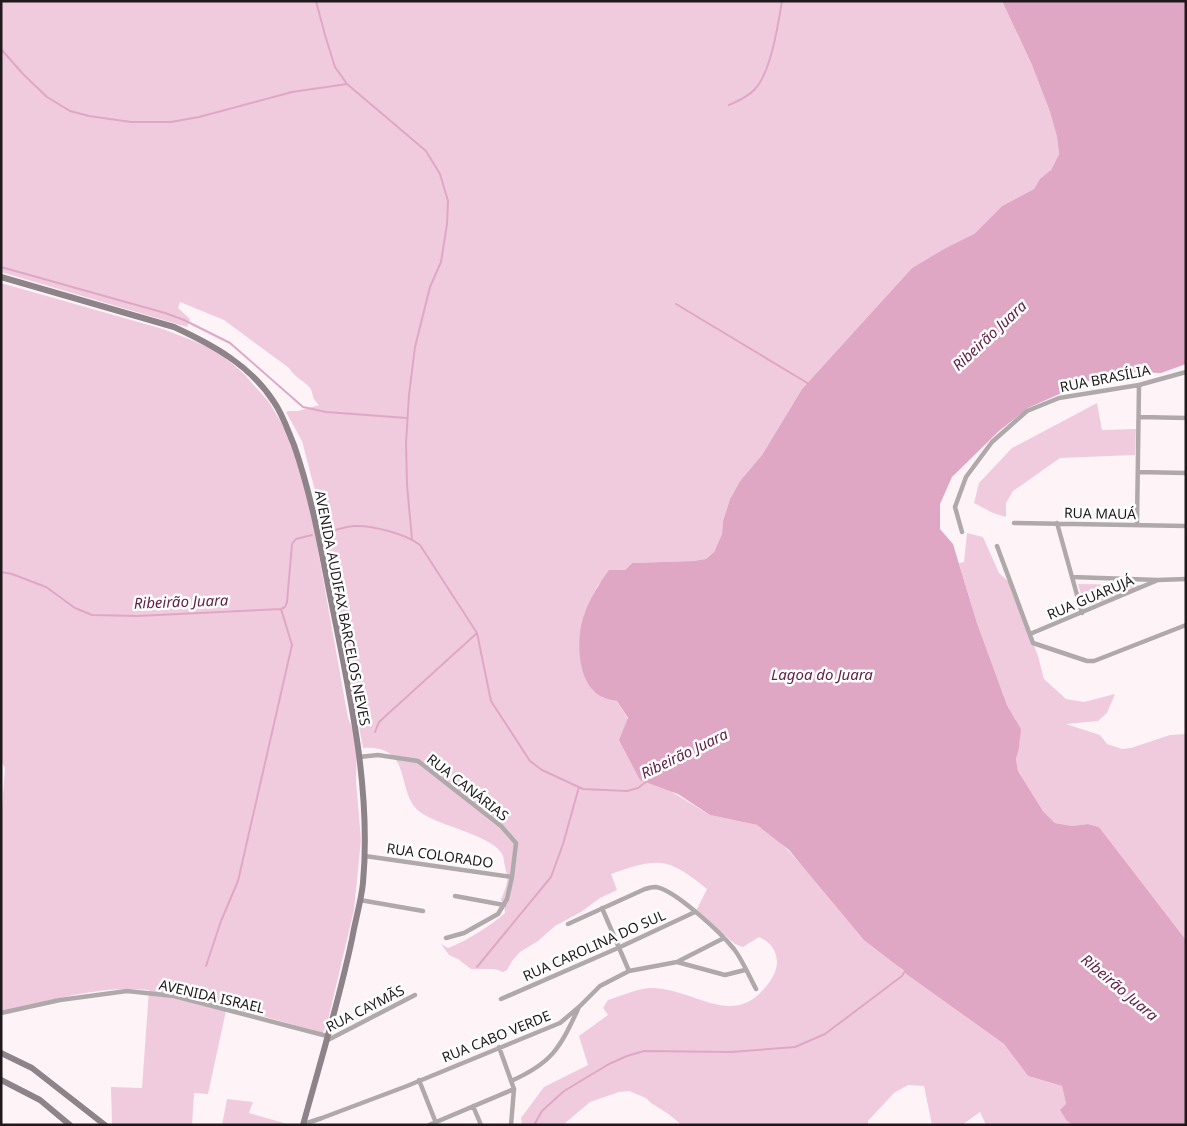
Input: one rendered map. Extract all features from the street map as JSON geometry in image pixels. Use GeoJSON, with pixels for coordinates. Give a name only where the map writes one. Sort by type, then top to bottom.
{"type":"FeatureCollection","features":[{"type":"Feature","properties":{"kind":"main road","name":"AVENIDA AUDIFAX BARCELOS NEVES"},"geometry":{"type":"LineString","coordinates":[[1,277],[174,327],[202,339],[241,364],[274,402],[290,435],[302,468],[338,637],[359,757],[365,811],[365,856],[360,900],[344,975],[304,1124]]}},
{"type":"Feature","properties":{"kind":"main road"},"geometry":{"type":"LineString","coordinates":[[1,1053],[32,1068],[105,1125]]}},
{"type":"Feature","properties":{"kind":"main road"},"geometry":{"type":"LineString","coordinates":[[1,1080],[40,1100],[70,1125]]}},
{"type":"Feature","properties":{"kind":"street","name":"RUA BRASÍLIA"},"geometry":{"type":"LineString","coordinates":[[962,532],[955,506],[966,477],[992,442],[1027,411],[1059,398],[1139,385],[1186,372]]}},
{"type":"Feature","properties":{"kind":"street"},"geometry":{"type":"LineString","coordinates":[[1137,525],[1139,385]]}},
{"type":"Feature","properties":{"kind":"street"},"geometry":{"type":"LineString","coordinates":[[1140,417],[1186,418]]}},
{"type":"Feature","properties":{"kind":"street"},"geometry":{"type":"LineString","coordinates":[[1138,472],[1186,473]]}},
{"type":"Feature","properties":{"kind":"street","name":"RUA MAUÁ"},"geometry":{"type":"LineString","coordinates":[[1014,523],[1186,526]]}},
{"type":"Feature","properties":{"kind":"street"},"geometry":{"type":"LineString","coordinates":[[1057,523],[1082,613]]}},
{"type":"Feature","properties":{"kind":"street"},"geometry":{"type":"LineString","coordinates":[[997,546],[1033,643],[1086,661],[1094,661],[1186,625]]}},
{"type":"Feature","properties":{"kind":"street"},"geometry":{"type":"LineString","coordinates":[[1072,577],[1186,579]]}},
{"type":"Feature","properties":{"kind":"street","name":"RUA GUARUJÁ"},"geometry":{"type":"LineString","coordinates":[[1030,634],[1158,580]]}},
{"type":"Feature","properties":{"kind":"street","name":"RUA CANÁRIAS"},"geometry":{"type":"LineString","coordinates":[[359,757],[378,755],[418,761],[501,826],[516,843],[512,877],[504,905]]}},
{"type":"Feature","properties":{"kind":"street","name":"RUA COLORADO"},"geometry":{"type":"LineString","coordinates":[[365,856],[512,877]]}},
{"type":"Feature","properties":{"kind":"street"},"geometry":{"type":"LineString","coordinates":[[568,924],[645,889],[655,887],[669,892],[696,912],[724,938],[735,950],[756,989]]}},
{"type":"Feature","properties":{"kind":"street"},"geometry":{"type":"LineString","coordinates":[[446,938],[464,933],[498,914],[504,905],[455,896]]}},
{"type":"Feature","properties":{"kind":"street"},"geometry":{"type":"LineString","coordinates":[[360,900],[423,911]]}},
{"type":"Feature","properties":{"kind":"street"},"geometry":{"type":"LineString","coordinates":[[602,908],[629,971]]}},
{"type":"Feature","properties":{"kind":"street","name":"RUA CAROLINA DO SUL"},"geometry":{"type":"LineString","coordinates":[[501,998],[696,912]]}},
{"type":"Feature","properties":{"kind":"street"},"geometry":{"type":"LineString","coordinates":[[677,962],[724,938]]}},
{"type":"Feature","properties":{"kind":"street","name":"RUA CABO VERDE"},"geometry":{"type":"LineString","coordinates":[[304,1124],[560,1023],[600,986],[629,971],[677,962],[725,976],[745,970]]}},
{"type":"Feature","properties":{"kind":"street","name":"AVENIDA ISRAEL"},"geometry":{"type":"LineString","coordinates":[[1,1013],[60,1000],[127,991],[174,996],[326,1039]]}},
{"type":"Feature","properties":{"kind":"street","name":"RUA CAYMÃS"},"geometry":{"type":"LineString","coordinates":[[326,1039],[415,995]]}},
{"type":"Feature","properties":{"kind":"street"},"geometry":{"type":"LineString","coordinates":[[511,1081],[528,1073],[553,1055],[567,1034],[579,1007]]}},
{"type":"Feature","properties":{"kind":"street"},"geometry":{"type":"LineString","coordinates":[[499,1047],[514,1088],[512,1125]]}},
{"type":"Feature","properties":{"kind":"street"},"geometry":{"type":"LineString","coordinates":[[419,1080],[436,1123]]}},
{"type":"Feature","properties":{"kind":"street"},"geometry":{"type":"LineString","coordinates":[[429,1125],[514,1088]]}},
{"type":"Feature","properties":{"kind":"street"},"geometry":{"type":"LineString","coordinates":[[473,1106],[481,1125]]}},
{"type":"Feature","properties":{"kind":"shaded area"},"geometry":{"type":"Polygon","coordinates":[[[1,1],[1002,1],[1032,65],[1050,112],[1057,137],[1059,154],[1051,170],[1034,189],[1002,206],[974,234],[912,268],[802,389],[762,455],[740,481],[730,499],[723,521],[722,534],[714,552],[706,559],[693,561],[632,563],[625,570],[598,585],[584,615],[601,697],[617,701],[672,792],[710,815],[757,825],[779,841],[906,974],[1004,1044],[1028,1076],[1062,1086],[1067,1121],[1073,1125],[986,1125],[980,1112],[962,1125],[932,1125],[924,1086],[908,1085],[894,1093],[868,1121],[868,1125],[682,1125],[646,1098],[629,1091],[619,1092],[590,1102],[563,1125],[522,1125],[521,1118],[544,1087],[588,1065],[579,1036],[608,1015],[603,1008],[608,1000],[649,988],[664,989],[723,1006],[737,1005],[750,1001],[770,981],[777,963],[774,950],[770,944],[759,937],[743,947],[735,944],[696,911],[707,889],[694,878],[672,866],[652,863],[627,868],[611,874],[617,890],[600,898],[581,912],[555,926],[538,941],[520,952],[507,970],[503,972],[495,969],[471,969],[449,955],[441,944],[448,948],[463,941],[505,913],[501,900],[507,880],[503,857],[498,849],[490,843],[420,812],[412,803],[397,762],[390,754],[379,749],[363,748],[317,498],[302,441],[286,412],[298,411],[319,405],[310,388],[289,368],[224,320],[180,302],[178,308],[190,319],[187,327],[1,272],[1,1]]]}},
{"type":"Feature","properties":{"kind":"shaded area"},"geometry":{"type":"Polygon","coordinates":[[[1,283],[163,329],[219,352],[244,374],[269,402],[294,444],[309,500],[348,718],[357,739],[356,781],[361,840],[354,910],[328,1020],[323,1033],[227,1006],[208,1094],[194,1093],[192,1125],[112,1124],[111,1087],[142,1088],[149,990],[130,989],[93,992],[1,1013],[1,822],[5,768],[1,761],[1,283]]]}},
{"type":"Feature","properties":{"kind":"shaded area"},"geometry":{"type":"Polygon","coordinates":[[[1097,403],[1102,430],[1136,429],[1135,455],[1060,458],[1013,491],[1006,503],[1006,517],[993,513],[974,503],[979,483],[1012,448],[1097,403]]]}},
{"type":"Feature","properties":{"kind":"shaded area"},"geometry":{"type":"Polygon","coordinates":[[[967,533],[983,537],[999,573],[1011,584],[1038,656],[1044,679],[1066,699],[1084,702],[1115,694],[1107,713],[1098,721],[1066,724],[1100,735],[1107,744],[1122,749],[1131,748],[1170,735],[1186,734],[1186,940],[1099,827],[1088,824],[1072,826],[1055,823],[1043,811],[1018,771],[1016,759],[1020,741],[1016,720],[1007,705],[977,623],[959,563],[964,562],[967,533]]]}},
{"type":"Feature","properties":{"kind":"shaded area"},"geometry":{"type":"Polygon","coordinates":[[[1078,584],[1146,585],[1085,607],[1078,584]]]}},
{"type":"Feature","properties":{"kind":"shaded area"},"geometry":{"type":"Polygon","coordinates":[[[227,1099],[253,1102],[249,1113],[291,1125],[222,1125],[227,1099]]]}},
{"type":"Feature","properties":{"kind":"water","name":"Lagoa do Juara"},"geometry":{"type":"Polygon","coordinates":[[[1002,1],[1186,1],[1186,364],[1161,373],[1111,371],[1028,408],[999,431],[952,477],[940,504],[940,529],[953,544],[977,623],[1007,705],[1021,729],[1016,759],[1018,771],[1043,811],[1055,823],[1072,826],[1088,824],[1099,827],[1186,940],[1186,1125],[1073,1125],[1067,1121],[1060,1110],[1066,1104],[1062,1086],[1028,1076],[1004,1044],[906,974],[864,940],[789,850],[757,825],[710,815],[678,794],[640,780],[619,740],[628,718],[617,701],[604,698],[593,691],[587,682],[580,660],[580,636],[584,615],[595,591],[609,570],[625,570],[632,563],[706,559],[714,552],[722,534],[723,521],[730,499],[740,481],[762,455],[802,389],[912,268],[974,234],[1002,206],[1034,189],[1040,179],[1051,170],[1059,154],[1057,137],[1050,112],[1032,65],[1002,1]]]}},
{"type":"Feature","properties":{"kind":"waterway"},"geometry":{"type":"LineString","coordinates":[[316,1],[335,67],[347,84],[426,151],[440,174],[448,201],[447,224],[441,262],[430,287],[415,347],[409,395],[406,443],[407,485],[412,539]]}},
{"type":"Feature","properties":{"kind":"waterway"},"geometry":{"type":"LineString","coordinates":[[729,105],[749,94],[761,81],[770,60],[782,1]]}},
{"type":"Feature","properties":{"kind":"waterway"},"geometry":{"type":"LineString","coordinates":[[1,49],[47,97],[70,111],[89,116],[131,122],[171,122],[199,117],[292,92],[347,84]]}},
{"type":"Feature","properties":{"kind":"waterway"},"geometry":{"type":"LineString","coordinates":[[1,267],[184,320],[230,343],[303,407],[326,412],[407,418]]}},
{"type":"Feature","properties":{"kind":"waterway"},"geometry":{"type":"LineString","coordinates":[[676,304],[809,384]]}},
{"type":"Feature","properties":{"kind":"waterway","name":"Ribeirão Juara"},"geometry":{"type":"LineString","coordinates":[[323,533],[346,527],[370,527],[398,534],[420,545],[477,633],[491,701],[530,761],[542,770],[583,789],[627,791],[638,788],[646,782]]}},
{"type":"Feature","properties":{"kind":"waterway","name":"Ribeirão Juara"},"geometry":{"type":"LineString","coordinates":[[1,572],[12,574],[46,587],[75,608],[92,615],[137,616],[281,609],[285,607],[287,602],[292,544],[296,539],[312,535]]}},
{"type":"Feature","properties":{"kind":"waterway"},"geometry":{"type":"LineString","coordinates":[[206,966],[221,921],[238,881],[292,645],[281,609]]}},
{"type":"Feature","properties":{"kind":"waterway"},"geometry":{"type":"LineString","coordinates":[[375,732],[379,722],[477,633]]}},
{"type":"Feature","properties":{"kind":"waterway"},"geometry":{"type":"LineString","coordinates":[[477,967],[551,877],[563,844],[579,787]]}},
{"type":"Feature","properties":{"kind":"waterway"},"geometry":{"type":"LineString","coordinates":[[534,1125],[542,1111],[564,1091],[609,1064],[627,1056],[644,1051],[731,1052],[795,1047],[825,1034],[902,976],[905,971]]}}]}
